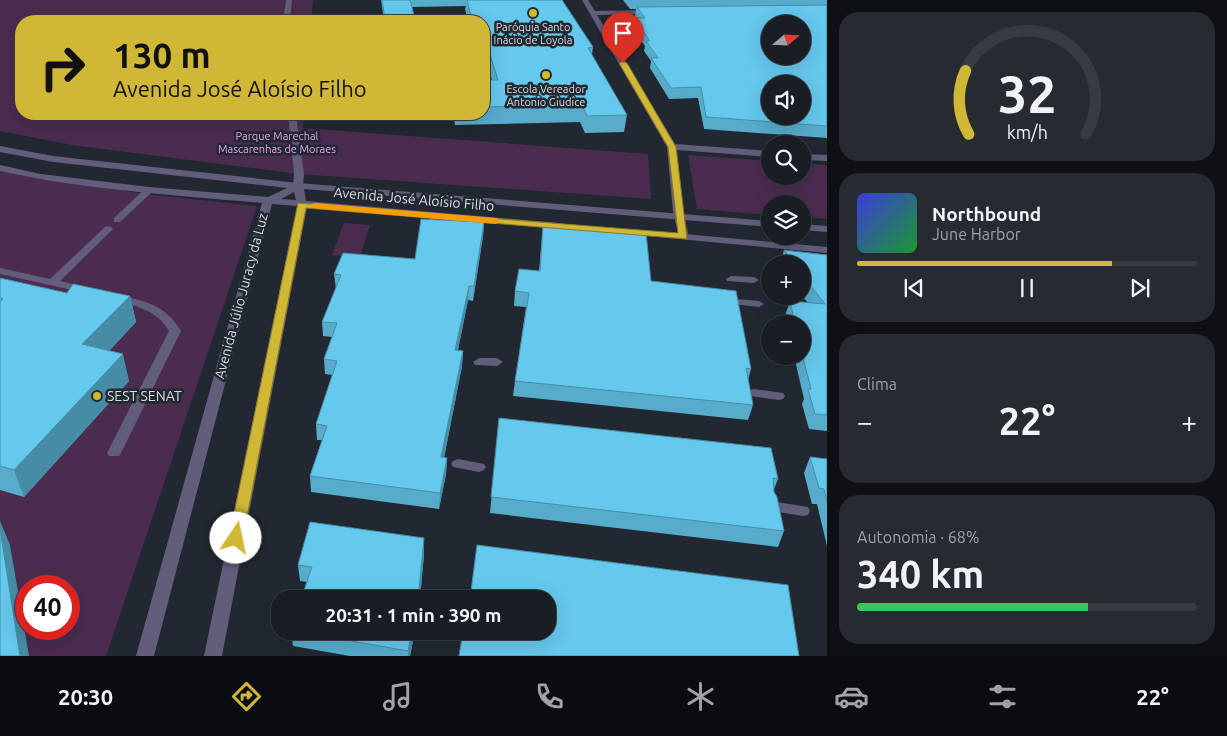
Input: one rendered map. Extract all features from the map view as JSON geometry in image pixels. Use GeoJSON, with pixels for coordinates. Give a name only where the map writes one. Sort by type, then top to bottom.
{"type":"FeatureCollection","features":[{"type":"Feature","properties":{"kind":"street"},"geometry":{"type":"LineString","coordinates":[[288,15],[289,0]]}},
{"type":"Feature","properties":{"kind":"street"},"geometry":{"type":"LineString","coordinates":[[585,0],[672,147],[679,216],[684,237]]}},
{"type":"Feature","properties":{"kind":"street"},"geometry":{"type":"LineString","coordinates":[[594,13],[662,12]]}},
{"type":"Feature","properties":{"kind":"street"},"geometry":{"type":"LineString","coordinates":[[213,656],[302,205],[298,186],[299,174],[293,120]]}},
{"type":"Feature","properties":{"kind":"street"},"geometry":{"type":"LineString","coordinates":[[672,147],[761,153]]}},
{"type":"Feature","properties":{"kind":"street","name":"Avenida José Aloísio Filho"},"geometry":{"type":"LineString","coordinates":[[0,149],[53,159],[298,186],[761,223]]}},
{"type":"Feature","properties":{"kind":"street"},"geometry":{"type":"LineString","coordinates":[[811,157],[827,158]]}},
{"type":"Feature","properties":{"kind":"street","name":"Avenida José Aloísio Filho"},"geometry":{"type":"LineString","coordinates":[[0,168],[41,176],[149,190],[267,202],[569,227]]}},
{"type":"Feature","properties":{"kind":"street","name":"Avenida Júlio Juracy da Luz"},"geometry":{"type":"LineString","coordinates":[[145,656],[267,202],[298,186]]}},
{"type":"Feature","properties":{"kind":"street"},"geometry":{"type":"LineString","coordinates":[[811,228],[827,229]]}},
{"type":"Feature","properties":{"kind":"street"},"geometry":{"type":"LineString","coordinates":[[617,231],[827,250]]}},
{"type":"Feature","properties":{"kind":"lane"},"geometry":{"type":"LineString","coordinates":[[117,220],[149,190]]}},
{"type":"Feature","properties":{"kind":"lane"},"geometry":{"type":"LineString","coordinates":[[53,282],[108,229]]}},
{"type":"Feature","properties":{"kind":"lane"},"geometry":{"type":"LineString","coordinates":[[0,271],[149,305],[170,320],[175,331],[114,453]]}},
{"type":"Feature","properties":{"kind":"lane"},"geometry":{"type":"LineString","coordinates":[[731,279],[754,280]]}},
{"type":"Feature","properties":{"kind":"lane"},"geometry":{"type":"LineString","coordinates":[[736,302],[759,304]]}},
{"type":"Feature","properties":{"kind":"lane"},"geometry":{"type":"LineString","coordinates":[[479,362],[497,362]]}},
{"type":"Feature","properties":{"kind":"lane"},"geometry":{"type":"LineString","coordinates":[[754,393],[779,396]]}},
{"type":"Feature","properties":{"kind":"lane"},"geometry":{"type":"LineString","coordinates":[[458,464],[479,467]]}},
{"type":"Feature","properties":{"kind":"lane"},"geometry":{"type":"LineString","coordinates":[[777,507],[803,511]]}},
{"type":"Feature","properties":{"kind":"green space","name":"Parque Marechal Mascarenhas de Moraes"},"geometry":{"type":"Polygon","coordinates":[[[0,0],[313,0],[312,15],[15,15],[15,120],[304,120],[303,128],[648,154],[651,199],[299,174],[72,145],[0,131],[0,0]]]}},
{"type":"Feature","properties":{"kind":"green space"},"geometry":{"type":"Polygon","coordinates":[[[688,155],[761,160],[761,185],[811,185],[811,164],[827,165],[827,219],[811,218],[811,195],[761,195],[761,214],[697,209],[688,155]]]}},
{"type":"Feature","properties":{"kind":"green space","name":"SEST SENAT"},"geometry":{"type":"Polygon","coordinates":[[[0,171],[145,194],[257,206],[106,656],[0,656],[0,171]]]}},
{"type":"Feature","properties":{"kind":"green space"},"geometry":{"type":"Polygon","coordinates":[[[344,223],[370,225],[360,257],[332,255],[344,223]]]}},
{"type":"Feature","properties":{"kind":"building"},"geometry":{"type":"Polygon","coordinates":[[[382,0],[410,0],[414,15],[384,15],[382,0]]]}},
{"type":"Feature","properties":{"kind":"building"},"geometry":{"type":"Polygon","coordinates":[[[467,0],[562,0],[593,47],[588,48],[627,115],[587,116],[582,105],[490,107],[490,80],[498,80],[490,55],[490,15],[471,15],[467,0]]]}},
{"type":"Feature","properties":{"kind":"building"},"geometry":{"type":"Polygon","coordinates":[[[827,5],[827,126],[811,125],[811,75],[761,75],[761,121],[706,117],[701,87],[671,88],[651,58],[658,58],[646,41],[650,41],[634,18],[645,18],[637,7],[827,5]]]}},
{"type":"Feature","properties":{"kind":"building"},"geometry":{"type":"Polygon","coordinates":[[[421,219],[484,222],[474,286],[469,286],[455,350],[463,351],[441,457],[447,458],[440,493],[310,476],[327,426],[316,424],[337,361],[324,359],[337,323],[322,322],[341,275],[334,274],[343,253],[415,259],[421,219]]]}},
{"type":"Feature","properties":{"kind":"building"},"geometry":{"type":"Polygon","coordinates":[[[543,225],[646,233],[651,281],[736,291],[751,369],[746,368],[753,405],[515,381],[529,293],[515,291],[519,269],[540,271],[543,225]]]}},
{"type":"Feature","properties":{"kind":"building"},"geometry":{"type":"Polygon","coordinates":[[[784,250],[827,255],[827,415],[815,414],[808,389],[811,389],[805,365],[811,365],[811,315],[793,315],[791,305],[811,305],[811,303],[825,304],[811,286],[811,255],[788,255],[784,250]]]}},
{"type":"Feature","properties":{"kind":"building"},"geometry":{"type":"Polygon","coordinates":[[[0,278],[67,293],[73,284],[130,296],[82,344],[123,354],[14,470],[0,466],[0,302],[3,299],[0,298],[0,278]]]}},
{"type":"Feature","properties":{"kind":"building"},"geometry":{"type":"Polygon","coordinates":[[[499,418],[771,448],[778,479],[773,478],[774,492],[777,497],[784,531],[491,497],[499,418]]]}},
{"type":"Feature","properties":{"kind":"building"},"geometry":{"type":"Polygon","coordinates":[[[810,457],[827,459],[827,503],[824,489],[819,488],[810,457]]]}},
{"type":"Feature","properties":{"kind":"building"},"geometry":{"type":"Polygon","coordinates":[[[310,522],[424,538],[419,590],[304,590],[312,567],[298,565],[310,522]]]}},
{"type":"Feature","properties":{"kind":"building"},"geometry":{"type":"Polygon","coordinates":[[[0,529],[15,624],[15,640],[17,640],[20,656],[0,656],[0,529]]]}},
{"type":"Feature","properties":{"kind":"building"},"geometry":{"type":"Polygon","coordinates":[[[477,545],[788,585],[799,656],[459,656],[462,640],[556,640],[556,590],[471,590],[477,545]]]}},
{"type":"Feature","properties":{"kind":"building"},"geometry":{"type":"Polygon","coordinates":[[[346,640],[410,640],[408,651],[346,640]]]}},
{"type":"Feature","properties":{"kind":"slow traffic"},"geometry":{"type":"LineString","coordinates":[[315,206],[496,221]]}},
{"type":"Feature","properties":{"kind":"place","name":"Paróquia Santo Inácio de Loyola"},"geometry":{"type":"Point","coordinates":[533,13]}},
{"type":"Feature","properties":{"kind":"place","name":"Escola Vereador Antonio Giudice"},"geometry":{"type":"Point","coordinates":[546,75]}},
{"type":"Feature","properties":{"kind":"place","name":"SEST SENAT"},"geometry":{"type":"Point","coordinates":[97,396]}},
{"type":"Feature","properties":{"kind":"route"},"geometry":{"type":"LineString","coordinates":[[236,538],[302,205],[684,237],[678,212],[672,147],[623,63]]}}]}
